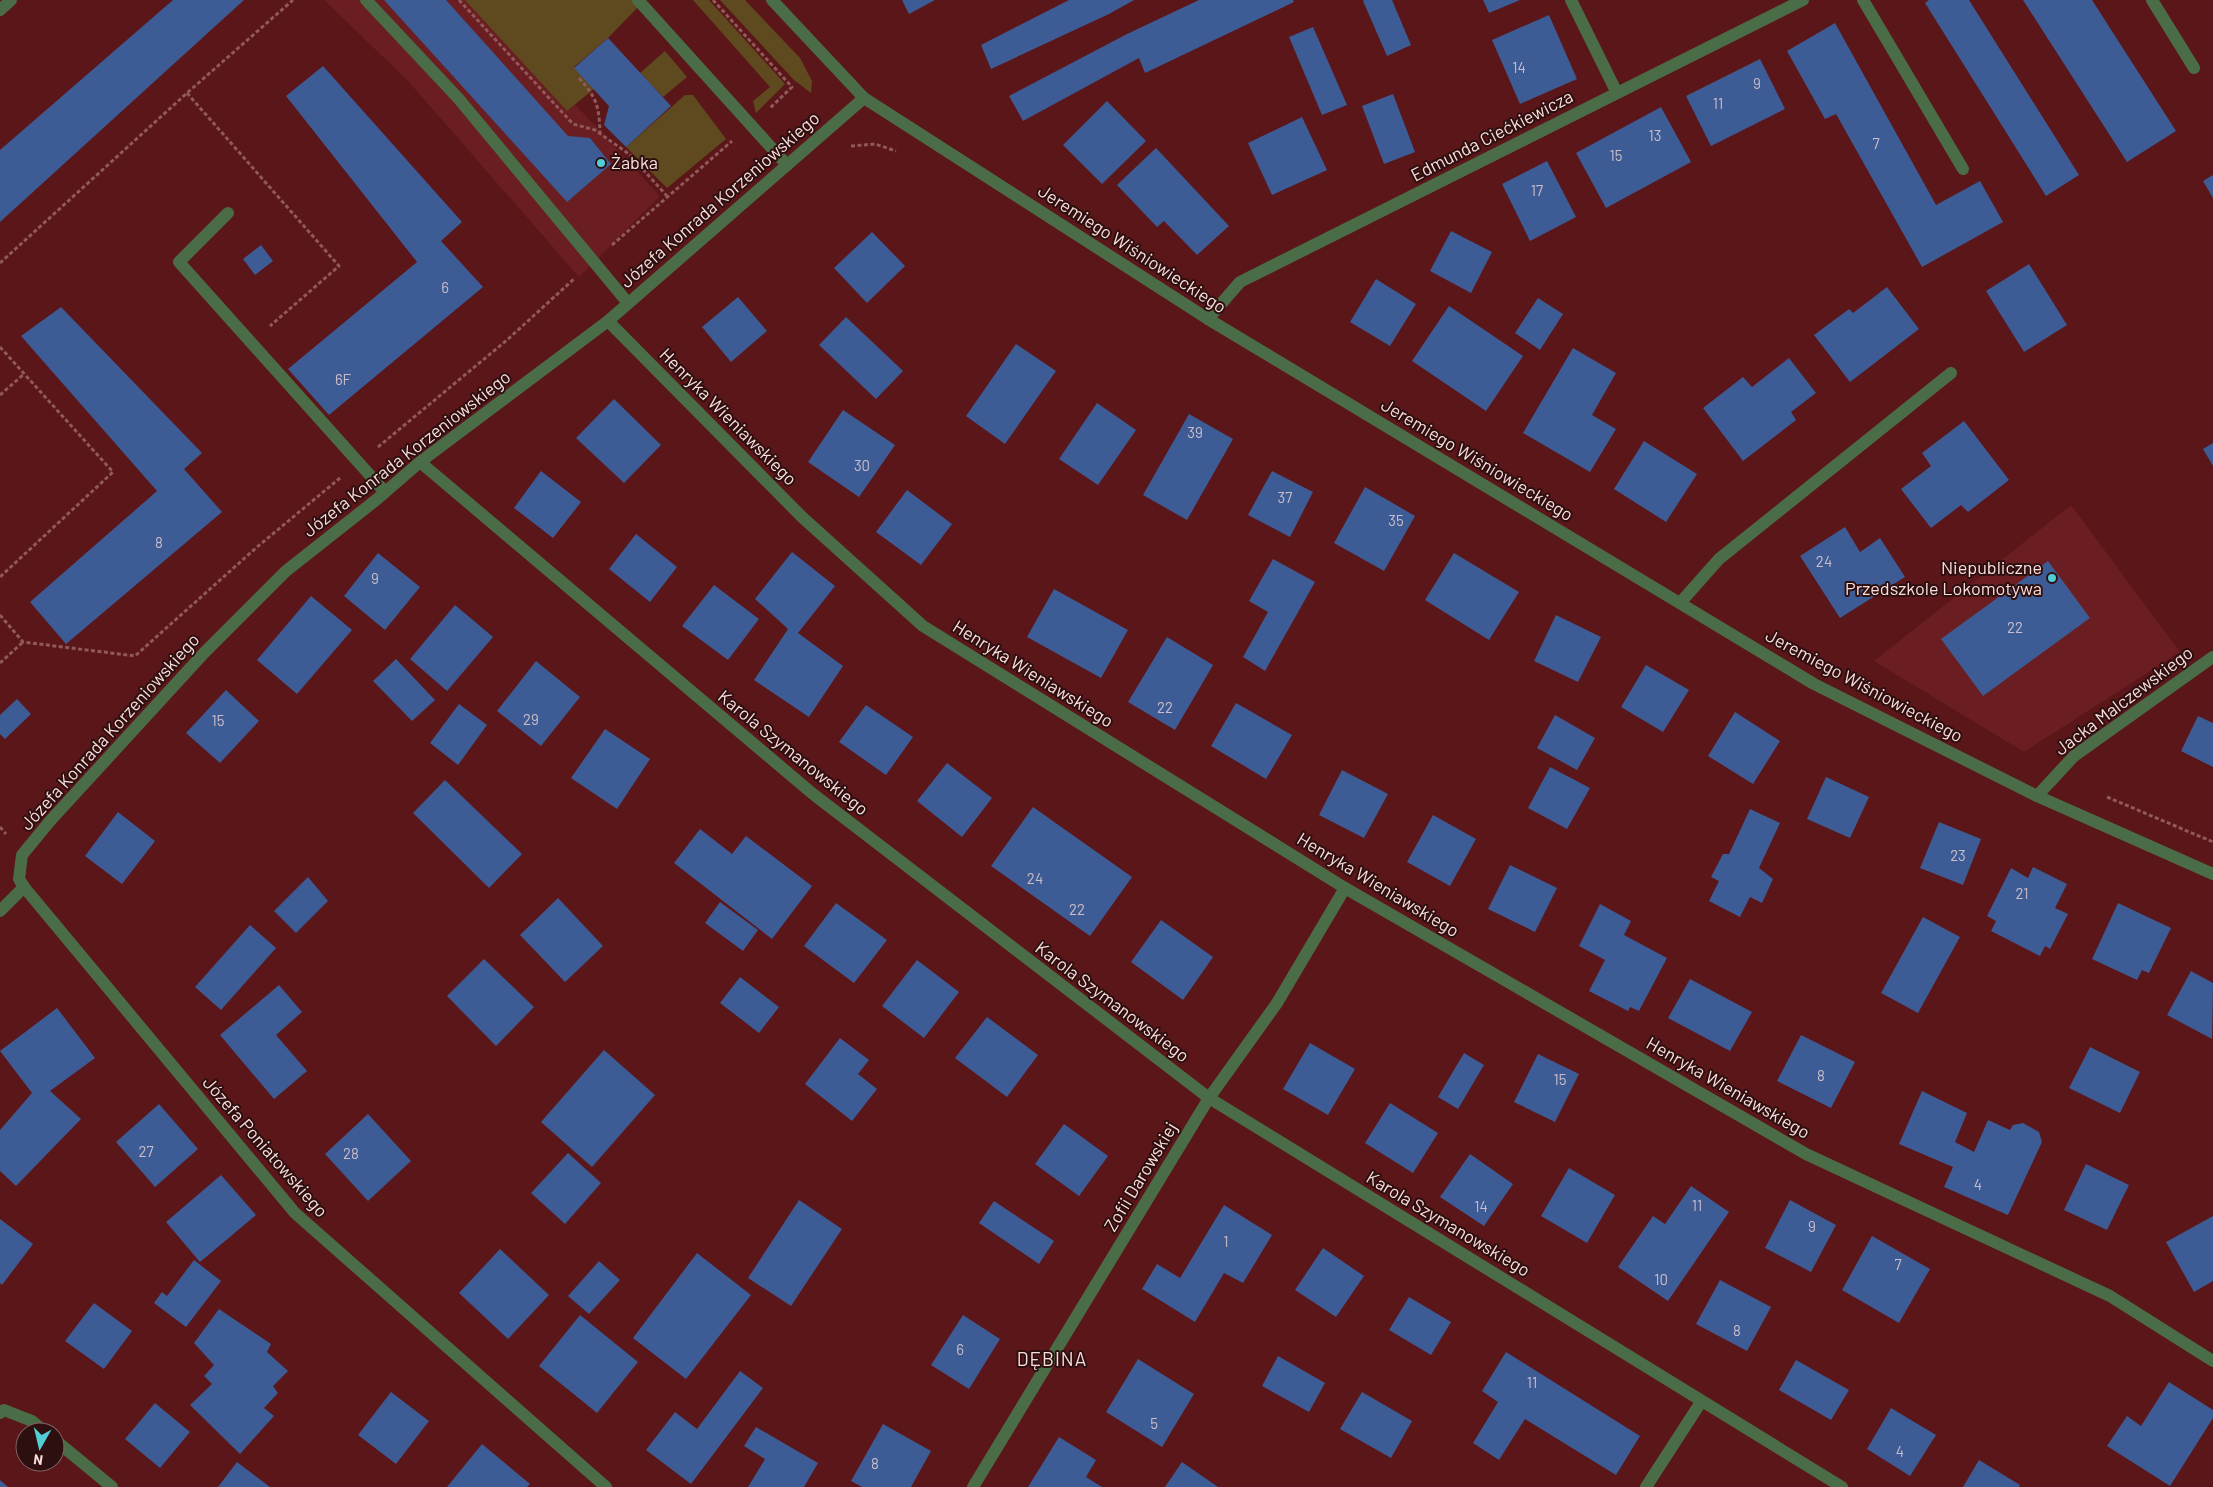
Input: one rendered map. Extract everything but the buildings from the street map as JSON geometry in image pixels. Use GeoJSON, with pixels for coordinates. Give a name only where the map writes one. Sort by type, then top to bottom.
{"type":"FeatureCollection","features":[{"type":"Feature","properties":{"kind":"street"},"geometry":{"type":"LineString","coordinates":[[0,10],[11,0]]}},
{"type":"Feature","properties":{"kind":"street"},"geometry":{"type":"LineString","coordinates":[[366,0],[458,98],[628,303]]}},
{"type":"Feature","properties":{"kind":"street"},"geometry":{"type":"LineString","coordinates":[[638,0],[787,165]]}},
{"type":"Feature","properties":{"kind":"street","name":"Jeremiego Wiśniowieckiego"},"geometry":{"type":"LineString","coordinates":[[772,0],[864,98],[1208,319],[1814,684],[2037,796],[2213,874]]}},
{"type":"Feature","properties":{"kind":"street"},"geometry":{"type":"LineString","coordinates":[[1571,0],[1617,93]]}},
{"type":"Feature","properties":{"kind":"street","name":"Edmunda Ciećkiewicza"},"geometry":{"type":"LineString","coordinates":[[1208,319],[1240,282],[1803,0]]}},
{"type":"Feature","properties":{"kind":"street"},"geometry":{"type":"LineString","coordinates":[[1863,0],[1963,169]]}},
{"type":"Feature","properties":{"kind":"street"},"geometry":{"type":"LineString","coordinates":[[2152,0],[2194,68]]}},
{"type":"Feature","properties":{"kind":"street","name":"Józefa Konrada Korzeniowskiego"},"geometry":{"type":"LineString","coordinates":[[22,883],[22,855],[50,821],[204,653],[286,570],[420,462],[608,320],[864,98]]}},
{"type":"Feature","properties":{"kind":"street"},"geometry":{"type":"LineString","coordinates":[[228,213],[179,262],[385,492]]}},
{"type":"Feature","properties":{"kind":"street","name":"Henryka Wieniawskiego"},"geometry":{"type":"LineString","coordinates":[[608,320],[802,517],[924,626],[1345,888],[1806,1154],[2110,1296],[2213,1361]]}},
{"type":"Feature","properties":{"kind":"street"},"geometry":{"type":"LineString","coordinates":[[1680,603],[1718,558],[1952,373]]}},
{"type":"Feature","properties":{"kind":"street","name":"Karola Szymanowskiego"},"geometry":{"type":"LineString","coordinates":[[420,462],[813,794],[1210,1098],[1640,1361],[1701,1402],[1842,1487]]}},
{"type":"Feature","properties":{"kind":"street","name":"Jacka Malczewskiego"},"geometry":{"type":"LineString","coordinates":[[2037,796],[2074,756],[2213,657]]}},
{"type":"Feature","properties":{"kind":"street"},"geometry":{"type":"LineString","coordinates":[[0,911],[22,883]]}},
{"type":"Feature","properties":{"kind":"street","name":"Józefa Poniatowskiego"},"geometry":{"type":"LineString","coordinates":[[22,883],[295,1213],[606,1487]]}},
{"type":"Feature","properties":{"kind":"street","name":"Zofii Darowskiej"},"geometry":{"type":"LineString","coordinates":[[972,1487],[1210,1098],[1277,1002],[1345,888]]}},
{"type":"Feature","properties":{"kind":"street"},"geometry":{"type":"LineString","coordinates":[[1646,1487],[1701,1402]]}},
{"type":"Feature","properties":{"kind":"street"},"geometry":{"type":"LineString","coordinates":[[0,1413],[4,1410],[33,1422]]}},
{"type":"Feature","properties":{"kind":"street"},"geometry":{"type":"LineString","coordinates":[[65,1448],[112,1487]]}},
{"type":"Feature","properties":{"kind":"path"},"geometry":{"type":"LineString","coordinates":[[0,263],[187,93],[293,0]]}},
{"type":"Feature","properties":{"kind":"path"},"geometry":{"type":"LineString","coordinates":[[459,0],[573,124],[595,130],[629,154],[667,196]]}},
{"type":"Feature","properties":{"kind":"path"},"geometry":{"type":"LineString","coordinates":[[370,454],[507,340],[792,87],[713,0]]}},
{"type":"Feature","properties":{"kind":"path"},"geometry":{"type":"LineString","coordinates":[[579,78],[594,95],[600,114],[600,134]]}},
{"type":"Feature","properties":{"kind":"path"},"geometry":{"type":"LineString","coordinates":[[187,93],[339,266],[264,331]]}},
{"type":"Feature","properties":{"kind":"path"},"geometry":{"type":"LineString","coordinates":[[845,150],[853,144],[875,144],[901,153]]}},
{"type":"Feature","properties":{"kind":"path"},"geometry":{"type":"LineString","coordinates":[[0,347],[113,472],[0,577]]}},
{"type":"Feature","properties":{"kind":"path"},"geometry":{"type":"LineString","coordinates":[[0,395],[24,374]]}},
{"type":"Feature","properties":{"kind":"path"},"geometry":{"type":"LineString","coordinates":[[0,614],[23,642],[135,656],[257,547],[343,475]]}},
{"type":"Feature","properties":{"kind":"path"},"geometry":{"type":"LineString","coordinates":[[0,663],[23,642]]}},
{"type":"Feature","properties":{"kind":"path"},"geometry":{"type":"LineString","coordinates":[[2099,794],[2213,842]]}},
{"type":"Feature","properties":{"kind":"shaded area"},"geometry":{"type":"Polygon","coordinates":[[[324,0],[478,0],[660,196],[579,277],[408,81],[324,0]]]}},
{"type":"Feature","properties":{"kind":"shaded area"},"geometry":{"type":"Polygon","coordinates":[[[465,0],[645,0],[608,38],[574,67],[594,89],[567,111],[465,0]]]}},
{"type":"Feature","properties":{"kind":"shaded area"},"geometry":{"type":"Polygon","coordinates":[[[693,0],[709,0],[785,84],[756,113],[753,101],[770,87],[693,0]]]}},
{"type":"Feature","properties":{"kind":"shaded area"},"geometry":{"type":"Polygon","coordinates":[[[720,0],[745,0],[800,58],[812,81],[811,93],[794,80],[720,0]]]}},
{"type":"Feature","properties":{"kind":"shaded area"},"geometry":{"type":"Polygon","coordinates":[[[665,51],[687,77],[663,97],[640,73],[665,51]]]}},
{"type":"Feature","properties":{"kind":"shaded area"},"geometry":{"type":"Polygon","coordinates":[[[685,95],[693,95],[726,139],[667,188],[626,147],[685,95]]]}},
{"type":"Feature","properties":{"kind":"shaded area","name":"Niepubliczne Przedszkole Lokomotywa"},"geometry":{"type":"Polygon","coordinates":[[[2071,505],[2180,652],[2024,752],[1874,661],[2071,505]]]}},
{"type":"Feature","properties":{"kind":"place","name":"Żabka"},"geometry":{"type":"Point","coordinates":[601,163]}},
{"type":"Feature","properties":{"kind":"place","name":"Niepubliczne Przedszkole Lokomotywa"},"geometry":{"type":"Point","coordinates":[2052,578]}},
{"type":"Feature","properties":{"kind":"district","name":"DĘBINA"},"geometry":{"type":"Point","coordinates":[1052,1359]}}]}
